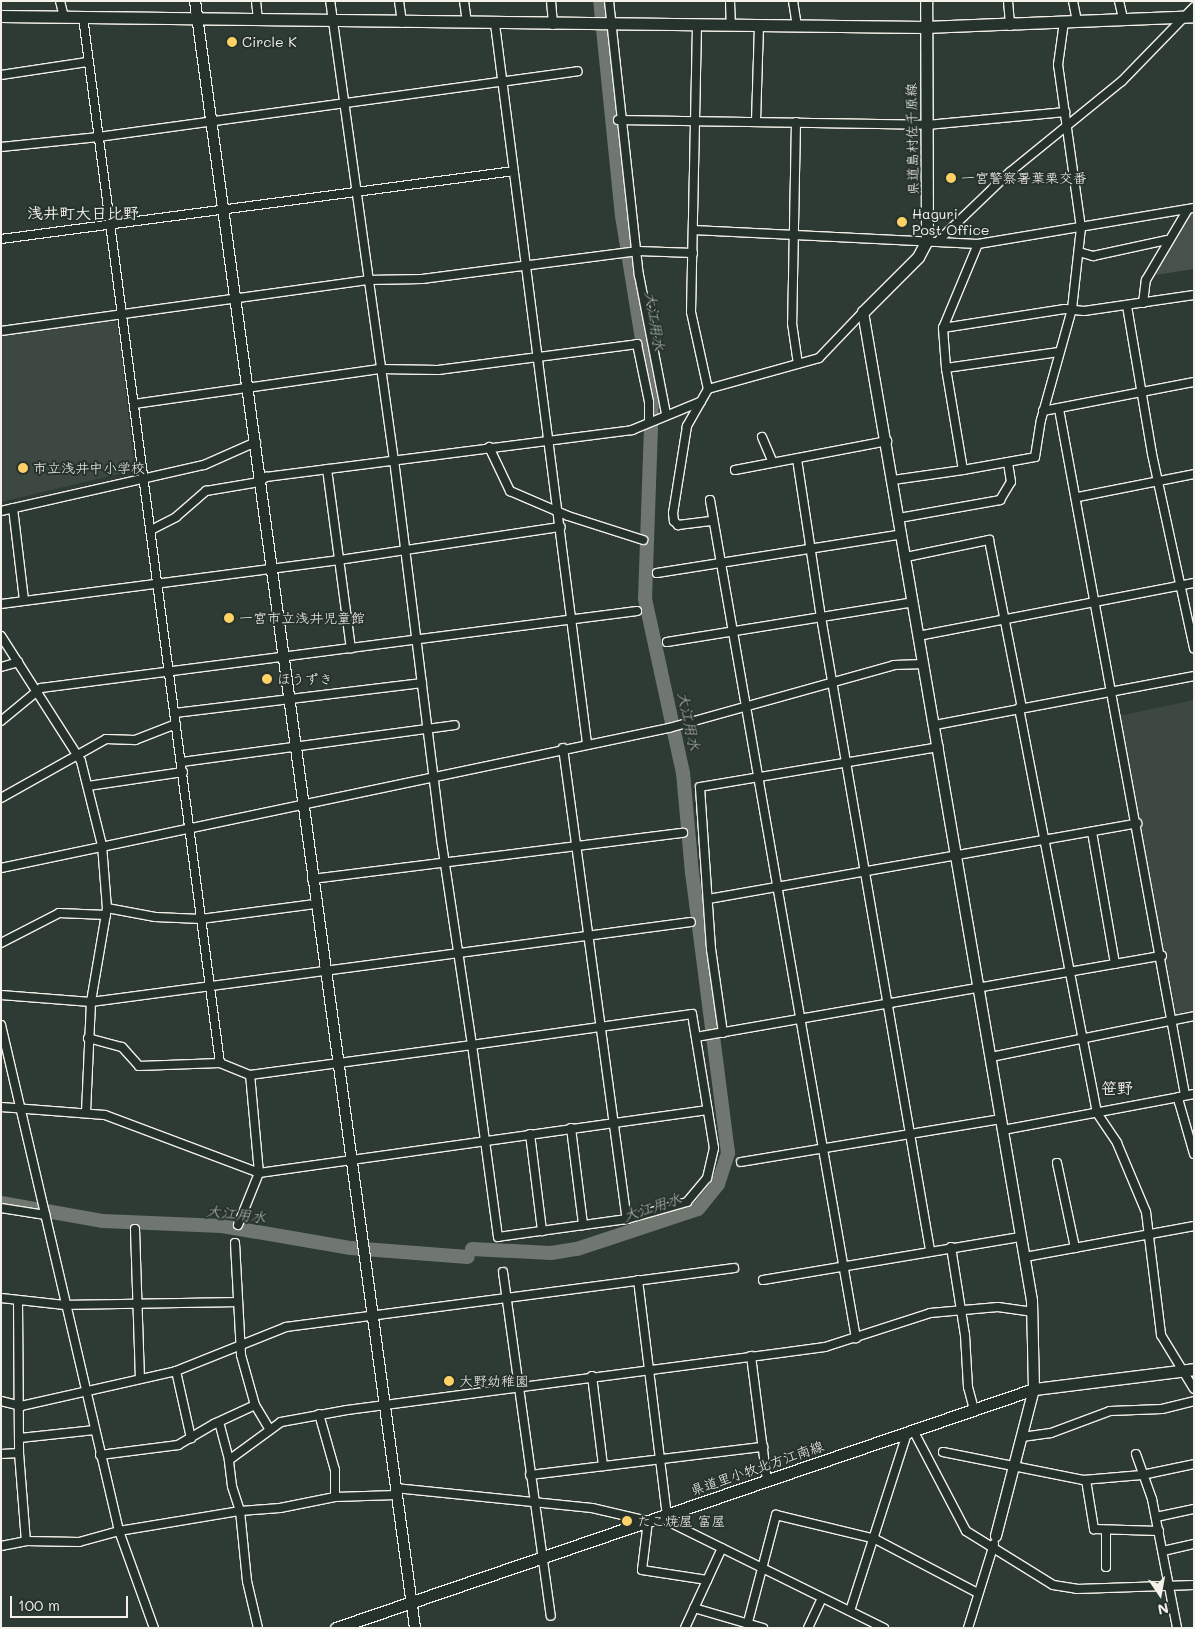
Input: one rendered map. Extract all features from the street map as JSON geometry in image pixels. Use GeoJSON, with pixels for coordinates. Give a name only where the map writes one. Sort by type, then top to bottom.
{"type":"FeatureCollection","features":[{"type":"Feature","properties":{"kind":"main road","name":"県道島村佐千原線"},"geometry":{"type":"LineString","coordinates":[[926,1],[927,125],[933,240]]}},
{"type":"Feature","properties":{"kind":"main road"},"geometry":{"type":"LineString","coordinates":[[1,16],[402,23],[925,28],[1010,26],[1123,18],[1190,16]]}},
{"type":"Feature","properties":{"kind":"main road"},"geometry":{"type":"LineString","coordinates":[[863,312],[933,240]]}},
{"type":"Feature","properties":{"kind":"main road","name":"県道里小牧北方江南線"},"geometry":{"type":"LineString","coordinates":[[336,1628],[1034,1389],[1188,1369]]}},
{"type":"Feature","properties":{"kind":"street"},"geometry":{"type":"LineString","coordinates":[[60,1],[64,17]]}},
{"type":"Feature","properties":{"kind":"street"},"geometry":{"type":"LineString","coordinates":[[195,1],[256,442],[259,482],[273,568],[301,803],[412,1602],[414,1628]]}},
{"type":"Feature","properties":{"kind":"street"},"geometry":{"type":"LineString","coordinates":[[256,1],[258,20]]}},
{"type":"Feature","properties":{"kind":"street"},"geometry":{"type":"LineString","coordinates":[[88,1038],[122,1047],[139,1066],[220,1063],[250,1075],[472,1045],[603,1027],[692,1014],[714,1148],[707,1178],[687,1202],[627,1219],[498,1237],[472,1045],[434,775],[394,461],[367,280],[358,192],[330,1]]}},
{"type":"Feature","properties":{"kind":"street"},"geometry":{"type":"LineString","coordinates":[[399,1],[402,23]]}},
{"type":"Feature","properties":{"kind":"street"},"geometry":{"type":"LineString","coordinates":[[464,1],[467,23]]}},
{"type":"Feature","properties":{"kind":"street"},"geometry":{"type":"LineString","coordinates":[[551,1],[553,24]]}},
{"type":"Feature","properties":{"kind":"street"},"geometry":{"type":"LineString","coordinates":[[609,1],[630,254],[664,415]]}},
{"type":"Feature","properties":{"kind":"street"},"geometry":{"type":"LineString","coordinates":[[730,1],[731,26]]}},
{"type":"Feature","properties":{"kind":"street"},"geometry":{"type":"LineString","coordinates":[[794,1],[797,26]]}},
{"type":"Feature","properties":{"kind":"street"},"geometry":{"type":"LineString","coordinates":[[1008,1],[1010,26]]}},
{"type":"Feature","properties":{"kind":"street"},"geometry":{"type":"LineString","coordinates":[[1073,1],[1077,21]]}},
{"type":"Feature","properties":{"kind":"street"},"geometry":{"type":"LineString","coordinates":[[1120,1],[1123,18]]}},
{"type":"Feature","properties":{"kind":"street"},"geometry":{"type":"LineString","coordinates":[[933,240],[1010,172],[1122,81],[1190,16],[1194,7]]}},
{"type":"Feature","properties":{"kind":"street"},"geometry":{"type":"LineString","coordinates":[[83,17],[87,62],[151,530],[156,582],[182,762],[220,1063]]}},
{"type":"Feature","properties":{"kind":"street"},"geometry":{"type":"LineString","coordinates":[[893,480],[1034,457],[1043,411],[1072,310],[1081,228],[1058,65],[1064,22]]}},
{"type":"Feature","properties":{"kind":"street"},"geometry":{"type":"LineString","coordinates":[[495,24],[560,512],[587,742]]}},
{"type":"Feature","properties":{"kind":"street"},"geometry":{"type":"LineString","coordinates":[[697,26],[691,312],[708,389]]}},
{"type":"Feature","properties":{"kind":"street"},"geometry":{"type":"LineString","coordinates":[[756,121],[759,26]]}},
{"type":"Feature","properties":{"kind":"street"},"geometry":{"type":"LineString","coordinates":[[1,75],[87,62]]}},
{"type":"Feature","properties":{"kind":"street"},"geometry":{"type":"LineString","coordinates":[[1,147],[98,137],[577,71]]}},
{"type":"Feature","properties":{"kind":"street"},"geometry":{"type":"LineString","coordinates":[[620,121],[756,121],[927,125],[1065,112]]}},
{"type":"Feature","properties":{"kind":"street"},"geometry":{"type":"LineString","coordinates":[[796,122],[792,323],[798,364]]}},
{"type":"Feature","properties":{"kind":"street"},"geometry":{"type":"LineString","coordinates":[[1,239],[514,171]]}},
{"type":"Feature","properties":{"kind":"street"},"geometry":{"type":"LineString","coordinates":[[693,230],[794,233],[978,244],[1191,208]]}},
{"type":"Feature","properties":{"kind":"street"},"geometry":{"type":"LineString","coordinates":[[1143,303],[1146,280],[1167,240],[1191,208]]}},
{"type":"Feature","properties":{"kind":"street"},"geometry":{"type":"LineString","coordinates":[[1079,252],[1093,256],[1167,240]]}},
{"type":"Feature","properties":{"kind":"street"},"geometry":{"type":"LineString","coordinates":[[963,470],[946,368],[944,328],[978,244]]}},
{"type":"Feature","properties":{"kind":"street"},"geometry":{"type":"LineString","coordinates":[[1,331],[367,280],[422,279],[630,254],[693,253]]}},
{"type":"Feature","properties":{"kind":"street"},"geometry":{"type":"LineString","coordinates":[[944,328],[1072,310],[1084,311],[1127,306],[1194,295]]}},
{"type":"Feature","properties":{"kind":"street"},"geometry":{"type":"LineString","coordinates":[[1127,306],[1158,481],[1194,649]]}},
{"type":"Feature","properties":{"kind":"street"},"geometry":{"type":"LineString","coordinates":[[713,521],[678,526],[674,521],[687,426],[708,389],[818,358],[863,312]]}},
{"type":"Feature","properties":{"kind":"street"},"geometry":{"type":"LineString","coordinates":[[863,312],[887,441],[918,636],[939,747],[955,856],[1025,1257],[1032,1312],[1034,1389],[995,1541],[968,1628]]}},
{"type":"Feature","properties":{"kind":"street"},"geometry":{"type":"LineString","coordinates":[[134,404],[380,369],[438,370],[637,344],[650,402],[650,420]]}},
{"type":"Feature","properties":{"kind":"street"},"geometry":{"type":"LineString","coordinates":[[946,368],[1059,352]]}},
{"type":"Feature","properties":{"kind":"street"},"geometry":{"type":"LineString","coordinates":[[1043,411],[1194,382]]}},
{"type":"Feature","properties":{"kind":"street"},"geometry":{"type":"LineString","coordinates":[[151,530],[176,517],[206,491],[259,482],[266,477],[632,430],[650,420],[700,402]]}},
{"type":"Feature","properties":{"kind":"street"},"geometry":{"type":"LineString","coordinates":[[1059,409],[1078,497],[1162,956],[1182,1096],[1194,1154]]}},
{"type":"Feature","properties":{"kind":"street"},"geometry":{"type":"LineString","coordinates":[[762,437],[772,463]]}},
{"type":"Feature","properties":{"kind":"street"},"geometry":{"type":"LineString","coordinates":[[735,470],[887,441]]}},
{"type":"Feature","properties":{"kind":"street"},"geometry":{"type":"LineString","coordinates":[[1,511],[143,477],[204,465],[256,442]]}},
{"type":"Feature","properties":{"kind":"street"},"geometry":{"type":"LineString","coordinates":[[490,447],[510,491],[560,512],[643,540]]}},
{"type":"Feature","properties":{"kind":"street"},"geometry":{"type":"LineString","coordinates":[[797,459],[809,549],[930,1250]]}},
{"type":"Feature","properties":{"kind":"street"},"geometry":{"type":"LineString","coordinates":[[899,518],[1000,500],[1011,482],[1008,462]]}},
{"type":"Feature","properties":{"kind":"street"},"geometry":{"type":"LineString","coordinates":[[327,469],[351,648]]}},
{"type":"Feature","properties":{"kind":"street"},"geometry":{"type":"LineString","coordinates":[[1078,497],[1194,474]]}},
{"type":"Feature","properties":{"kind":"street"},"geometry":{"type":"LineString","coordinates":[[710,500],[841,1266],[856,1338]]}},
{"type":"Feature","properties":{"kind":"street"},"geometry":{"type":"LineString","coordinates":[[13,508],[24,600]]}},
{"type":"Feature","properties":{"kind":"street"},"geometry":{"type":"LineString","coordinates":[[1,604],[156,582],[339,560],[561,527]]}},
{"type":"Feature","properties":{"kind":"street"},"geometry":{"type":"LineString","coordinates":[[657,573],[902,534]]}},
{"type":"Feature","properties":{"kind":"street"},"geometry":{"type":"LineString","coordinates":[[906,557],[989,540],[1097,1113],[1117,1143],[1146,1212],[1161,1335],[1188,1369],[1194,1389]]}},
{"type":"Feature","properties":{"kind":"street"},"geometry":{"type":"LineString","coordinates":[[918,636],[1194,583]]}},
{"type":"Feature","properties":{"kind":"street"},"geometry":{"type":"LineString","coordinates":[[667,642],[733,633],[913,602]]}},
{"type":"Feature","properties":{"kind":"street"},"geometry":{"type":"LineString","coordinates":[[1,721],[41,688],[417,640],[572,617],[637,611]]}},
{"type":"Feature","properties":{"kind":"street"},"geometry":{"type":"LineString","coordinates":[[1,636],[78,757],[88,786],[95,826],[102,845],[106,912],[88,1038],[86,1112]]}},
{"type":"Feature","properties":{"kind":"street"},"geometry":{"type":"LineString","coordinates":[[1,667],[18,662]]}},
{"type":"Feature","properties":{"kind":"street"},"geometry":{"type":"LineString","coordinates":[[1,868],[189,826],[587,742],[673,727],[747,708],[894,665],[924,664]]}},
{"type":"Feature","properties":{"kind":"street"},"geometry":{"type":"LineString","coordinates":[[935,725],[1194,676]]}},
{"type":"Feature","properties":{"kind":"street"},"geometry":{"type":"LineString","coordinates":[[175,713],[422,684]]}},
{"type":"Feature","properties":{"kind":"street"},"geometry":{"type":"LineString","coordinates":[[1,798],[78,757],[106,739],[136,740],[176,724]]}},
{"type":"Feature","properties":{"kind":"street"},"geometry":{"type":"LineString","coordinates":[[182,762],[454,725]]}},
{"type":"Feature","properties":{"kind":"street"},"geometry":{"type":"LineString","coordinates":[[716,1034],[700,787],[939,747]]}},
{"type":"Feature","properties":{"kind":"street"},"geometry":{"type":"LineString","coordinates":[[563,748],[591,936],[627,1219]]}},
{"type":"Feature","properties":{"kind":"street"},"geometry":{"type":"LineString","coordinates":[[88,786],[183,772]]}},
{"type":"Feature","properties":{"kind":"street"},"geometry":{"type":"LineString","coordinates":[[708,899],[1137,824]]}},
{"type":"Feature","properties":{"kind":"street"},"geometry":{"type":"LineString","coordinates":[[1092,832],[1115,964]]}},
{"type":"Feature","properties":{"kind":"street"},"geometry":{"type":"LineString","coordinates":[[312,879],[446,864],[683,833]]}},
{"type":"Feature","properties":{"kind":"street"},"geometry":{"type":"LineString","coordinates":[[1,943],[59,913],[106,912],[201,919],[315,904]]}},
{"type":"Feature","properties":{"kind":"street"},"geometry":{"type":"LineString","coordinates":[[1,994],[92,1002],[691,922]]}},
{"type":"Feature","properties":{"kind":"street"},"geometry":{"type":"LineString","coordinates":[[696,1037],[1162,956]]}},
{"type":"Feature","properties":{"kind":"street"},"geometry":{"type":"LineString","coordinates":[[991,1058],[1194,1016]]}},
{"type":"Feature","properties":{"kind":"street"},"geometry":{"type":"LineString","coordinates":[[1,1025],[119,1531],[154,1628]]}},
{"type":"Feature","properties":{"kind":"street"},"geometry":{"type":"LineString","coordinates":[[238,1225],[258,1173],[250,1075]]}},
{"type":"Feature","properties":{"kind":"street"},"geometry":{"type":"LineString","coordinates":[[1003,1130],[1194,1094]]}},
{"type":"Feature","properties":{"kind":"street"},"geometry":{"type":"LineString","coordinates":[[1,1106],[20,1106],[105,1115],[258,1173],[708,1110]]}},
{"type":"Feature","properties":{"kind":"street"},"geometry":{"type":"LineString","coordinates":[[741,1162],[1001,1119]]}},
{"type":"Feature","properties":{"kind":"street"},"geometry":{"type":"LineString","coordinates":[[571,1128],[584,1225]]}},
{"type":"Feature","properties":{"kind":"street"},"geometry":{"type":"LineString","coordinates":[[530,1134],[542,1231]]}},
{"type":"Feature","properties":{"kind":"street"},"geometry":{"type":"LineString","coordinates":[[1057,1163],[1075,1248]]}},
{"type":"Feature","properties":{"kind":"street"},"geometry":{"type":"LineString","coordinates":[[1,1208],[44,1212]]}},
{"type":"Feature","properties":{"kind":"street"},"geometry":{"type":"LineString","coordinates":[[1025,1257],[1194,1226]]}},
{"type":"Feature","properties":{"kind":"street"},"geometry":{"type":"LineString","coordinates":[[135,1229],[140,1379]]}},
{"type":"Feature","properties":{"kind":"street"},"geometry":{"type":"LineString","coordinates":[[763,1280],[930,1250],[1021,1237]]}},
{"type":"Feature","properties":{"kind":"street"},"geometry":{"type":"LineString","coordinates":[[235,1243],[236,1302],[240,1344],[255,1406],[270,1430]]}},
{"type":"Feature","properties":{"kind":"street"},"geometry":{"type":"LineString","coordinates":[[951,1247],[959,1310],[965,1335],[968,1387],[974,1410]]}},
{"type":"Feature","properties":{"kind":"street"},"geometry":{"type":"LineString","coordinates":[[1,1401],[21,1406],[176,1370],[286,1327],[734,1268]]}},
{"type":"Feature","properties":{"kind":"street"},"geometry":{"type":"LineString","coordinates":[[503,1272],[532,1501],[551,1616]]}},
{"type":"Feature","properties":{"kind":"street"},"geometry":{"type":"LineString","coordinates":[[638,1280],[660,1459],[658,1518],[642,1570],[707,1580]]}},
{"type":"Feature","properties":{"kind":"street"},"geometry":{"type":"LineString","coordinates":[[1,1298],[65,1305],[236,1302]]}},
{"type":"Feature","properties":{"kind":"street"},"geometry":{"type":"LineString","coordinates":[[18,1300],[21,1406],[19,1453],[26,1541]]}},
{"type":"Feature","properties":{"kind":"street"},"geometry":{"type":"LineString","coordinates":[[229,1460],[281,1422],[319,1414],[592,1376],[825,1347],[930,1313],[998,1308],[1032,1312]]}},
{"type":"Feature","properties":{"kind":"street"},"geometry":{"type":"LineString","coordinates":[[751,1356],[767,1481]]}},
{"type":"Feature","properties":{"kind":"street"},"geometry":{"type":"LineString","coordinates":[[176,1370],[191,1438]]}},
{"type":"Feature","properties":{"kind":"street"},"geometry":{"type":"LineString","coordinates":[[592,1376],[603,1466]]}},
{"type":"Feature","properties":{"kind":"street"},"geometry":{"type":"LineString","coordinates":[[1022,1437],[1051,1433],[1110,1411],[1162,1409],[1194,1401]]}},
{"type":"Feature","properties":{"kind":"street"},"geometry":{"type":"LineString","coordinates":[[100,1455],[178,1446],[219,1422],[255,1406]]}},
{"type":"Feature","properties":{"kind":"street"},"geometry":{"type":"LineString","coordinates":[[319,1414],[335,1470],[335,1498]]}},
{"type":"Feature","properties":{"kind":"street"},"geometry":{"type":"LineString","coordinates":[[219,1422],[229,1460],[232,1486],[240,1512],[247,1581],[258,1628]]}},
{"type":"Feature","properties":{"kind":"street"},"geometry":{"type":"LineString","coordinates":[[20,1438],[95,1430]]}},
{"type":"Feature","properties":{"kind":"street"},"geometry":{"type":"LineString","coordinates":[[850,1611],[910,1431]]}},
{"type":"Feature","properties":{"kind":"street"},"geometry":{"type":"LineString","coordinates":[[910,1431],[939,1476],[960,1523],[966,1531],[995,1541],[1053,1585],[1077,1589],[1194,1585]]}},
{"type":"Feature","properties":{"kind":"street"},"geometry":{"type":"LineString","coordinates":[[530,1475],[763,1446]]}},
{"type":"Feature","properties":{"kind":"street"},"geometry":{"type":"LineString","coordinates":[[942,1452],[1086,1480],[1142,1475],[1194,1464]]}},
{"type":"Feature","properties":{"kind":"street"},"geometry":{"type":"LineString","coordinates":[[1,1454],[19,1453]]}},
{"type":"Feature","properties":{"kind":"street"},"geometry":{"type":"LineString","coordinates":[[1136,1454],[1156,1517],[1177,1628]]}},
{"type":"Feature","properties":{"kind":"street"},"geometry":{"type":"LineString","coordinates":[[1086,1480],[1094,1529],[1106,1531],[1159,1531]]}},
{"type":"Feature","properties":{"kind":"street"},"geometry":{"type":"LineString","coordinates":[[1,1546],[26,1541],[79,1542],[119,1531],[240,1512],[280,1508],[335,1498],[396,1491],[532,1501],[658,1518],[884,1628]]}},
{"type":"Feature","properties":{"kind":"street"},"geometry":{"type":"LineString","coordinates":[[1156,1517],[1194,1509]]}},
{"type":"Feature","properties":{"kind":"street"},"geometry":{"type":"LineString","coordinates":[[748,1622],[776,1515],[875,1539],[978,1593]]}},
{"type":"Feature","properties":{"kind":"street"},"geometry":{"type":"LineString","coordinates":[[1106,1531],[1106,1567]]}},
{"type":"Feature","properties":{"kind":"street"},"geometry":{"type":"LineString","coordinates":[[1163,1551],[1194,1544]]}},
{"type":"Feature","properties":{"kind":"street"},"geometry":{"type":"LineString","coordinates":[[685,1628],[722,1548]]}},
{"type":"Feature","properties":{"kind":"street"},"geometry":{"type":"LineString","coordinates":[[808,1628],[822,1598]]}},
{"type":"Feature","properties":{"kind":"street"},"geometry":{"type":"LineString","coordinates":[[694,1608],[748,1622],[763,1628]]}},
{"type":"Feature","properties":{"kind":"shaded area"},"geometry":{"type":"Polygon","coordinates":[[[1194,210],[1194,269],[1155,275],[1191,211],[1194,210]]]}},
{"type":"Feature","properties":{"kind":"shaded area"},"geometry":{"type":"Polygon","coordinates":[[[108,321],[115,322],[118,327],[135,470],[1,502],[1,335],[108,321]]]}},
{"type":"Feature","properties":{"kind":"shaded area"},"geometry":{"type":"Polygon","coordinates":[[[1194,700],[1194,1010],[1176,1014],[1119,716],[1194,700]]]}},
{"type":"Feature","properties":{"kind":"waterway","name":"大江用水"},"geometry":{"type":"LineString","coordinates":[[472,1249],[551,1253],[577,1249],[698,1209],[718,1184],[728,1153],[692,873],[683,773],[645,599],[652,401],[622,216],[600,1]]}},
{"type":"Feature","properties":{"kind":"waterway","name":"大江用水"},"geometry":{"type":"LineString","coordinates":[[1,1203],[103,1221],[222,1226],[351,1248],[468,1257]]}},
{"type":"Feature","properties":{"kind":"place","name":"Circle K"},"geometry":{"type":"Point","coordinates":[232,42]}},
{"type":"Feature","properties":{"kind":"place","name":"一宮警察署葉栗交番"},"geometry":{"type":"Point","coordinates":[951,178]}},
{"type":"Feature","properties":{"kind":"place","name":"Haguri Post Office"},"geometry":{"type":"Point","coordinates":[902,222]}},
{"type":"Feature","properties":{"kind":"place","name":"市立浅井中小学校"},"geometry":{"type":"Point","coordinates":[23,468]}},
{"type":"Feature","properties":{"kind":"place","name":"一宮市立浅井児童館"},"geometry":{"type":"Point","coordinates":[229,618]}},
{"type":"Feature","properties":{"kind":"place","name":"ほうずき"},"geometry":{"type":"Point","coordinates":[267,679]}},
{"type":"Feature","properties":{"kind":"place","name":"大野幼稚園"},"geometry":{"type":"Point","coordinates":[449,1381]}},
{"type":"Feature","properties":{"kind":"place","name":"たこ焼屋 富屋"},"geometry":{"type":"Point","coordinates":[627,1521]}},
{"type":"Feature","properties":{"kind":"district","name":"浅井町大日比野"},"geometry":{"type":"Point","coordinates":[83,213]}},
{"type":"Feature","properties":{"kind":"district","name":"笹野"},"geometry":{"type":"Point","coordinates":[1117,1088]}}]}
